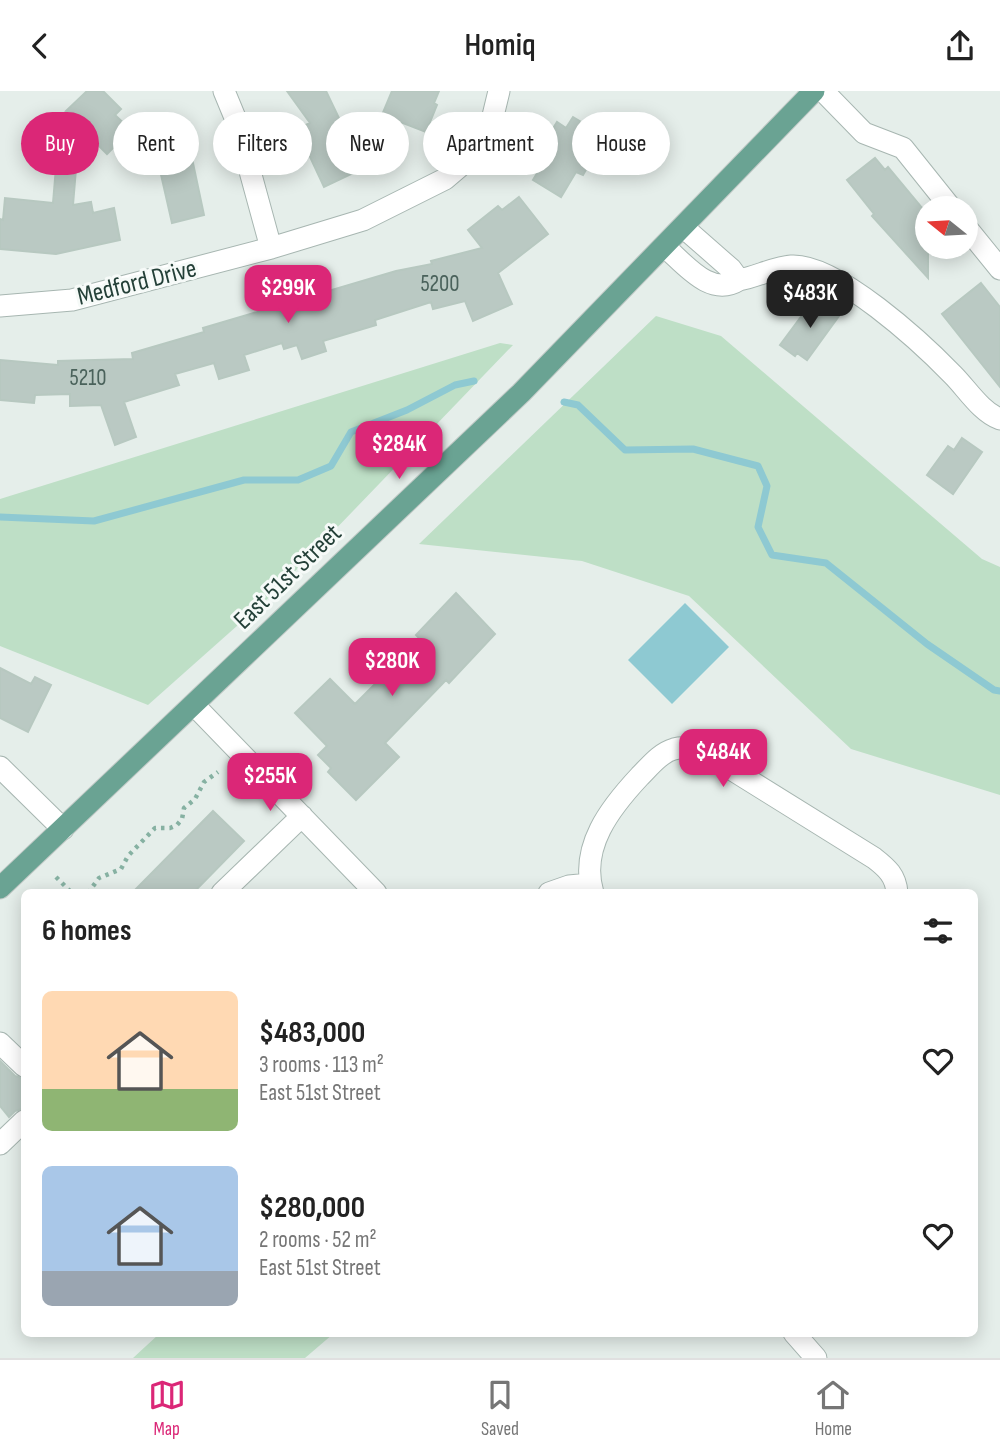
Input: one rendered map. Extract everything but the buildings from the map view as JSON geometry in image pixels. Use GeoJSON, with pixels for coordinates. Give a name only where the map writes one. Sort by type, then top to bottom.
{"type":"FeatureCollection","features":[{"type":"Feature","properties":{"kind":"main road","name":"East 51st Street"},"geometry":{"type":"LineString","coordinates":[[0,888],[521,393],[814,91]]}},
{"type":"Feature","properties":{"kind":"street"},"geometry":{"type":"LineString","coordinates":[[224,91],[236,120],[271,248]]}},
{"type":"Feature","properties":{"kind":"street","name":"Medford Drive"},"geometry":{"type":"LineString","coordinates":[[0,306],[72,300],[271,248],[363,220],[445,179],[472,156],[492,120],[499,91]]}},
{"type":"Feature","properties":{"kind":"street"},"geometry":{"type":"LineString","coordinates":[[823,91],[864,133],[903,148],[941,196]]}},
{"type":"Feature","properties":{"kind":"street"},"geometry":{"type":"LineString","coordinates":[[683,227],[731,269],[739,280]]}},
{"type":"Feature","properties":{"kind":"street"},"geometry":{"type":"LineString","coordinates":[[978,242],[1000,269]]}},
{"type":"Feature","properties":{"kind":"street"},"geometry":{"type":"LineString","coordinates":[[664,246],[710,284],[721,287],[791,266],[806,268],[832,279],[866,299],[899,324],[941,362],[982,407],[1000,419]]}},
{"type":"Feature","properties":{"kind":"street"},"geometry":{"type":"LineString","coordinates":[[194,705],[372,889]]}},
{"type":"Feature","properties":{"kind":"street"},"geometry":{"type":"LineString","coordinates":[[559,889],[569,885],[592,888],[593,850],[601,826],[615,803],[663,754],[685,748],[697,750],[715,759],[874,858],[888,869],[894,878],[896,889]]}},
{"type":"Feature","properties":{"kind":"street"},"geometry":{"type":"LineString","coordinates":[[0,767],[63,829]]}},
{"type":"Feature","properties":{"kind":"street"},"geometry":{"type":"LineString","coordinates":[[226,889],[302,816]]}},
{"type":"Feature","properties":{"kind":"street"},"geometry":{"type":"LineString","coordinates":[[0,1043],[21,1063]]}},
{"type":"Feature","properties":{"kind":"street"},"geometry":{"type":"LineString","coordinates":[[0,1144],[21,1124]]}},
{"type":"Feature","properties":{"kind":"street"},"geometry":{"type":"LineString","coordinates":[[798,1337],[816,1358]]}},
{"type":"Feature","properties":{"kind":"path"},"geometry":{"type":"LineString","coordinates":[[91,889],[99,878],[121,869],[126,859],[155,828],[177,825],[184,808],[195,799],[204,782],[218,772]]}},
{"type":"Feature","properties":{"kind":"path"},"geometry":{"type":"LineString","coordinates":[[57,877],[68,889]]}},
{"type":"Feature","properties":{"kind":"green space"},"geometry":{"type":"Polygon","coordinates":[[[656,316],[721,336],[982,559],[1000,567],[1000,795],[851,749],[689,596],[582,561],[419,544],[656,316]]]}},
{"type":"Feature","properties":{"kind":"green space"},"geometry":{"type":"Polygon","coordinates":[[[500,343],[513,345],[274,593],[148,705],[0,646],[0,499],[500,343]]]}},
{"type":"Feature","properties":{"kind":"green space"},"geometry":{"type":"Polygon","coordinates":[[[156,1337],[330,1337],[305,1358],[133,1358],[156,1337]]]}},
{"type":"Feature","properties":{"kind":"water"},"geometry":{"type":"Polygon","coordinates":[[[685,603],[729,647],[672,704],[628,660],[685,603]]]}},
{"type":"Feature","properties":{"kind":"waterway"},"geometry":{"type":"LineString","coordinates":[[0,517],[94,521],[244,480],[298,480],[331,466],[351,432],[407,410],[455,385],[474,381]]}},
{"type":"Feature","properties":{"kind":"waterway"},"geometry":{"type":"LineString","coordinates":[[564,402],[578,405],[625,450],[693,449],[758,466],[767,486],[758,527],[772,555],[826,563],[927,644],[994,690],[1000,691]]}}]}
